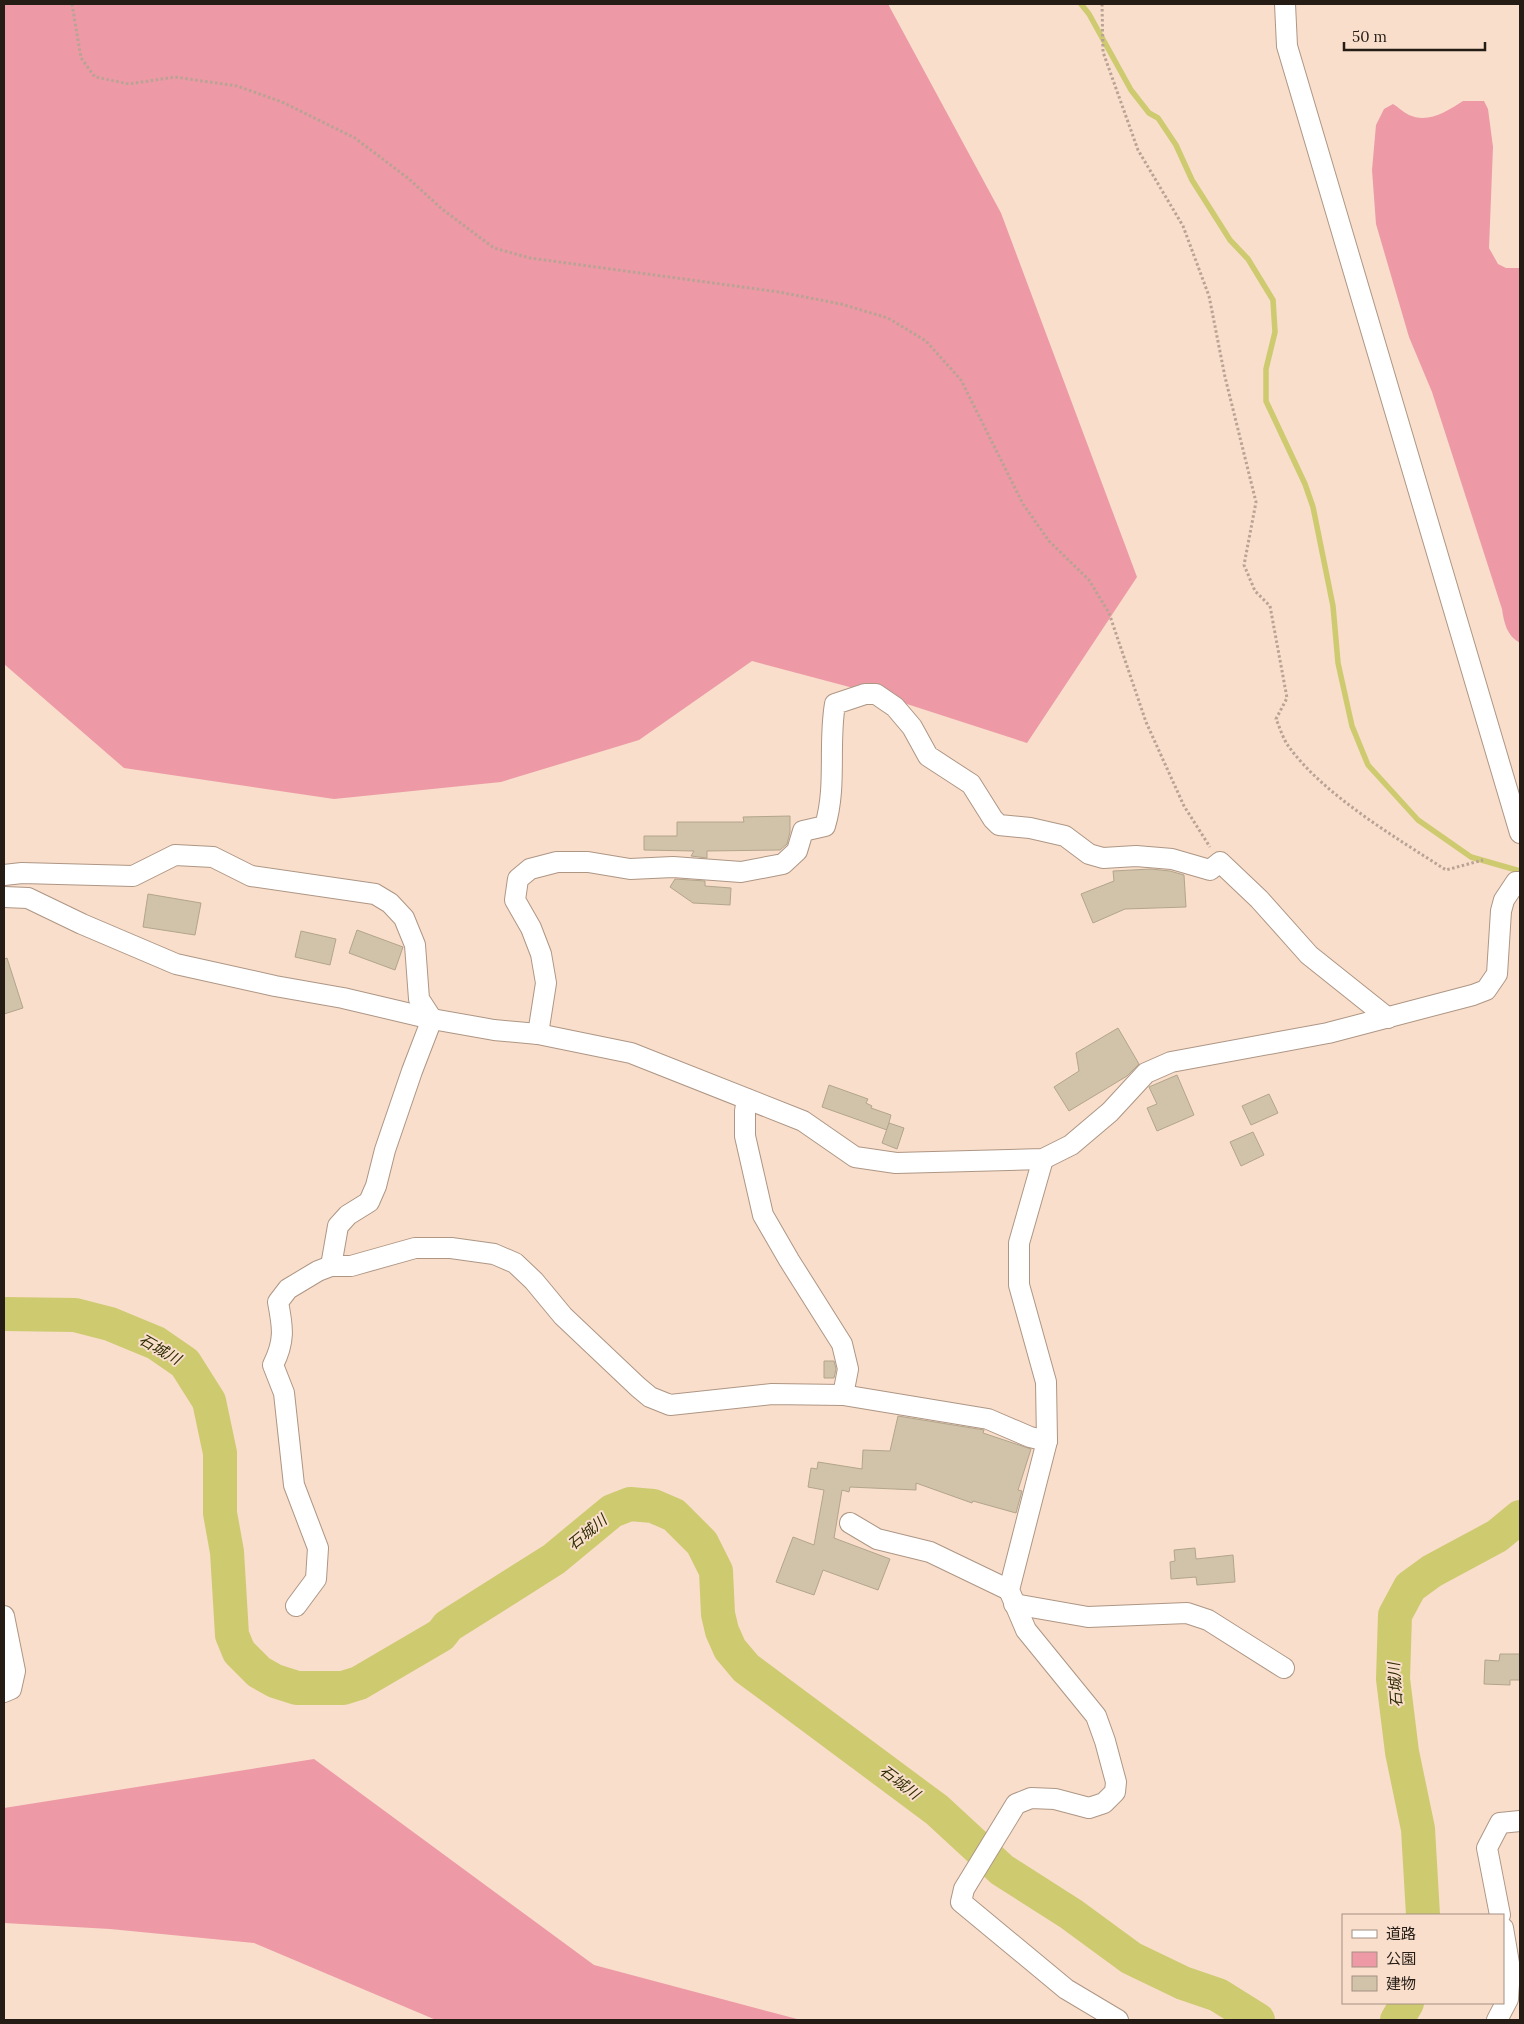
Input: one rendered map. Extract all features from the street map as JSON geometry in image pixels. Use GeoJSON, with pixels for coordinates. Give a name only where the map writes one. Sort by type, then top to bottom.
{"type":"FeatureCollection","features":[{"type":"Feature","properties":{"kind":"street"},"geometry":{"type":"LineString","coordinates":[[1285,4],[1287,46],[1520,833]]}},
{"type":"Feature","properties":{"kind":"street"},"geometry":{"type":"LineString","coordinates":[[538,1034],[546,983],[541,954],[531,928],[515,900],[518,879],[530,869],[557,862],[588,862],[630,869],[673,867],[741,872],[783,864],[797,851],[803,831],[826,826],[830,809],[835,704],[864,694],[876,694],[895,707],[912,727],[928,756],[971,784],[993,819],[999,825],[1030,828],[1065,836],[1089,854],[1104,858],[1136,856],[1172,859],[1210,870],[1220,862],[1259,899],[1310,955],[1388,1018]]}},
{"type":"Feature","properties":{"kind":"street"},"geometry":{"type":"LineString","coordinates":[[4,875],[22,873],[133,876],[175,855],[212,857],[251,876],[375,894],[390,903],[404,918],[415,945],[419,998],[432,1019]]}},
{"type":"Feature","properties":{"kind":"street"},"geometry":{"type":"LineString","coordinates":[[4,897],[28,898],[82,924],[176,964],[275,986],[343,998],[432,1019],[494,1030],[538,1034],[631,1053],[803,1121],[855,1157],[896,1163],[1042,1158],[1071,1145],[1110,1112],[1146,1073],[1171,1062],[1328,1033],[1486,990],[1497,974],[1499,933],[1504,900],[1516,882],[1520,882]]}},
{"type":"Feature","properties":{"kind":"street"},"geometry":{"type":"LineString","coordinates":[[332,1266],[338,1226],[348,1215],[370,1202],[391,1133],[432,1019]]}},
{"type":"Feature","properties":{"kind":"street"},"geometry":{"type":"LineString","coordinates":[[747,1099],[745,1136],[763,1215],[788,1260],[842,1344],[848,1369],[843,1395]]}},
{"type":"Feature","properties":{"kind":"street"},"geometry":{"type":"LineString","coordinates":[[1042,1158],[1019,1243],[1019,1285],[1046,1382],[1047,1441],[1011,1597],[1026,1630],[1096,1716],[1116,1782],[1115,1792],[1104,1803],[1090,1808],[1056,1799],[1031,1798],[1016,1804],[964,1889],[960,1902],[1066,1989],[1118,2020]]}},
{"type":"Feature","properties":{"kind":"street"},"geometry":{"type":"LineString","coordinates":[[296,1606],[316,1579],[318,1548],[294,1485],[284,1393],[274,1365],[282,1348],[282,1322],[278,1302],[288,1289],[318,1271],[332,1266],[351,1266],[414,1248],[451,1248],[494,1254],[514,1263],[528,1275],[563,1316],[638,1387],[650,1397],[670,1405],[772,1394],[843,1395],[988,1419],[1030,1437],[1047,1441]]}},
{"type":"Feature","properties":{"kind":"street"},"geometry":{"type":"LineString","coordinates":[[850,1523],[878,1539],[930,1552],[1011,1597],[1088,1617],[1187,1613],[1208,1620],[1284,1668]]}},
{"type":"Feature","properties":{"kind":"street"},"geometry":{"type":"LineString","coordinates":[[4,1616],[15,1671],[11,1689],[4,1692]]}},
{"type":"Feature","properties":{"kind":"street"},"geometry":{"type":"LineString","coordinates":[[1500,1914],[1488,1848],[1500,1823],[1520,1821]]}},
{"type":"Feature","properties":{"kind":"street"},"geometry":{"type":"LineString","coordinates":[[1497,2020],[1508,1999],[1510,1969],[1504,1934]]}},
{"type":"Feature","properties":{"kind":"path"},"geometry":{"type":"LineString","coordinates":[[72,4],[81,58],[95,78],[130,84],[174,78],[192,80],[237,86],[282,102],[355,138],[409,178],[442,209],[494,248],[530,258],[779,292],[841,304],[888,318],[926,341],[961,380],[1023,504],[1049,541],[1089,580],[1109,613],[1146,722],[1184,806],[1220,862]]}},
{"type":"Feature","properties":{"kind":"path"},"geometry":{"type":"LineString","coordinates":[[1102,4],[1103,52],[1138,150],[1183,226],[1209,296],[1224,376],[1256,502],[1244,564],[1255,591],[1270,606],[1287,698],[1276,719],[1288,746],[1327,788],[1446,870],[1483,860]]}},
{"type":"Feature","properties":{"kind":"green space"},"geometry":{"type":"Polygon","coordinates":[[[4,4],[888,4],[1001,213],[1137,577],[1027,743],[876,694],[752,661],[639,740],[501,782],[334,799],[124,768],[4,664],[4,4]]]}},
{"type":"Feature","properties":{"kind":"green space"},"geometry":{"type":"Polygon","coordinates":[[[1463,101],[1484,101],[1488,109],[1493,147],[1489,248],[1498,264],[1506,268],[1520,268],[1520,643],[1512,637],[1505,624],[1502,609],[1432,392],[1409,337],[1376,224],[1372,170],[1376,125],[1384,109],[1393,104],[1409,115],[1423,118],[1437,115],[1463,101]]]}},
{"type":"Feature","properties":{"kind":"green space"},"geometry":{"type":"Polygon","coordinates":[[[314,1759],[594,1965],[801,2020],[436,2020],[254,1943],[110,1929],[4,1923],[4,1808],[314,1759]]]}},
{"type":"Feature","properties":{"kind":"building"},"geometry":{"type":"Polygon","coordinates":[[[790,816],[790,832],[787,844],[780,850],[707,851],[707,858],[691,856],[694,851],[644,850],[644,836],[677,836],[677,822],[744,822],[743,817],[790,816]]]}},
{"type":"Feature","properties":{"kind":"building"},"geometry":{"type":"Polygon","coordinates":[[[1151,869],[1184,875],[1186,907],[1125,909],[1093,923],[1081,894],[1114,881],[1113,871],[1151,869]]]}},
{"type":"Feature","properties":{"kind":"building"},"geometry":{"type":"Polygon","coordinates":[[[675,879],[705,881],[705,886],[731,888],[730,905],[693,903],[670,887],[675,879]]]}},
{"type":"Feature","properties":{"kind":"building"},"geometry":{"type":"Polygon","coordinates":[[[148,894],[201,903],[195,935],[143,927],[148,894]]]}},
{"type":"Feature","properties":{"kind":"building"},"geometry":{"type":"Polygon","coordinates":[[[357,930],[403,947],[395,970],[349,953],[357,930]]]}},
{"type":"Feature","properties":{"kind":"building"},"geometry":{"type":"Polygon","coordinates":[[[301,931],[336,939],[330,965],[295,957],[301,931]]]}},
{"type":"Feature","properties":{"kind":"building"},"geometry":{"type":"Polygon","coordinates":[[[7,958],[23,1008],[4,1014],[4,959],[7,958]]]}},
{"type":"Feature","properties":{"kind":"building"},"geometry":{"type":"Polygon","coordinates":[[[1118,1028],[1139,1064],[1127,1076],[1069,1111],[1054,1087],[1079,1071],[1076,1053],[1118,1028]]]}},
{"type":"Feature","properties":{"kind":"building"},"geometry":{"type":"Polygon","coordinates":[[[1177,1075],[1194,1115],[1157,1131],[1147,1108],[1157,1104],[1149,1087],[1177,1075]]]}},
{"type":"Feature","properties":{"kind":"building"},"geometry":{"type":"Polygon","coordinates":[[[829,1085],[868,1099],[866,1103],[872,1106],[871,1108],[891,1115],[887,1130],[822,1107],[829,1085]]]}},
{"type":"Feature","properties":{"kind":"building"},"geometry":{"type":"Polygon","coordinates":[[[1269,1094],[1278,1113],[1251,1125],[1242,1106],[1269,1094]]]}},
{"type":"Feature","properties":{"kind":"building"},"geometry":{"type":"Polygon","coordinates":[[[889,1123],[904,1128],[897,1149],[882,1143],[889,1123]]]}},
{"type":"Feature","properties":{"kind":"building"},"geometry":{"type":"Polygon","coordinates":[[[1253,1132],[1264,1155],[1241,1166],[1230,1142],[1253,1132]]]}},
{"type":"Feature","properties":{"kind":"building"},"geometry":{"type":"Polygon","coordinates":[[[824,1361],[834,1361],[836,1369],[834,1378],[824,1378],[824,1361]]]}},
{"type":"Feature","properties":{"kind":"building"},"geometry":{"type":"Polygon","coordinates":[[[898,1416],[984,1430],[983,1433],[1031,1449],[1018,1490],[1022,1491],[1016,1513],[973,1501],[972,1503],[916,1483],[916,1490],[850,1487],[849,1492],[842,1490],[834,1538],[890,1559],[878,1590],[823,1570],[814,1595],[776,1582],[793,1537],[814,1545],[824,1490],[808,1487],[811,1468],[817,1469],[818,1462],[862,1469],[863,1450],[890,1451],[898,1416]]]}},
{"type":"Feature","properties":{"kind":"building"},"geometry":{"type":"Polygon","coordinates":[[[1195,1548],[1196,1559],[1233,1555],[1235,1582],[1197,1585],[1196,1577],[1171,1579],[1170,1562],[1175,1561],[1174,1550],[1195,1548]]]}},
{"type":"Feature","properties":{"kind":"building"},"geometry":{"type":"Polygon","coordinates":[[[1500,1654],[1520,1654],[1520,1680],[1510,1680],[1510,1685],[1484,1684],[1485,1660],[1499,1661],[1500,1654]]]}},
{"type":"Feature","properties":{"kind":"waterway"},"geometry":{"type":"LineString","coordinates":[[1081,4],[1089,14],[1131,90],[1149,113],[1158,118],[1176,145],[1192,180],[1230,240],[1248,259],[1273,300],[1275,332],[1266,369],[1266,401],[1305,484],[1313,507],[1333,606],[1338,663],[1352,726],[1368,765],[1418,820],[1471,857],[1520,871]]}},
{"type":"Feature","properties":{"kind":"waterway","name":"石城川"},"geometry":{"type":"LineString","coordinates":[[4,1314],[75,1315],[110,1324],[156,1343],[185,1363],[209,1401],[220,1453],[220,1513],[227,1552],[232,1635],[239,1652],[259,1672],[275,1681],[297,1688],[343,1688],[359,1683],[441,1635],[448,1626],[554,1559],[612,1511],[630,1504],[653,1506],[674,1515],[702,1543],[716,1571],[718,1614],[722,1631],[730,1649],[746,1668],[937,1810],[1002,1870],[1071,1914],[1131,1958],[1183,1983],[1218,1995],[1258,2020]]}},
{"type":"Feature","properties":{"kind":"waterway","name":"石城川"},"geometry":{"type":"LineString","coordinates":[[1423,1914],[1418,1829],[1402,1752],[1393,1679],[1395,1615],[1410,1587],[1432,1571],[1497,1536],[1520,1517]]}},
{"type":"Feature","properties":{"kind":"waterway","name":"石城川"},"geometry":{"type":"LineString","coordinates":[[1397,2020],[1406,2004]]}}]}
